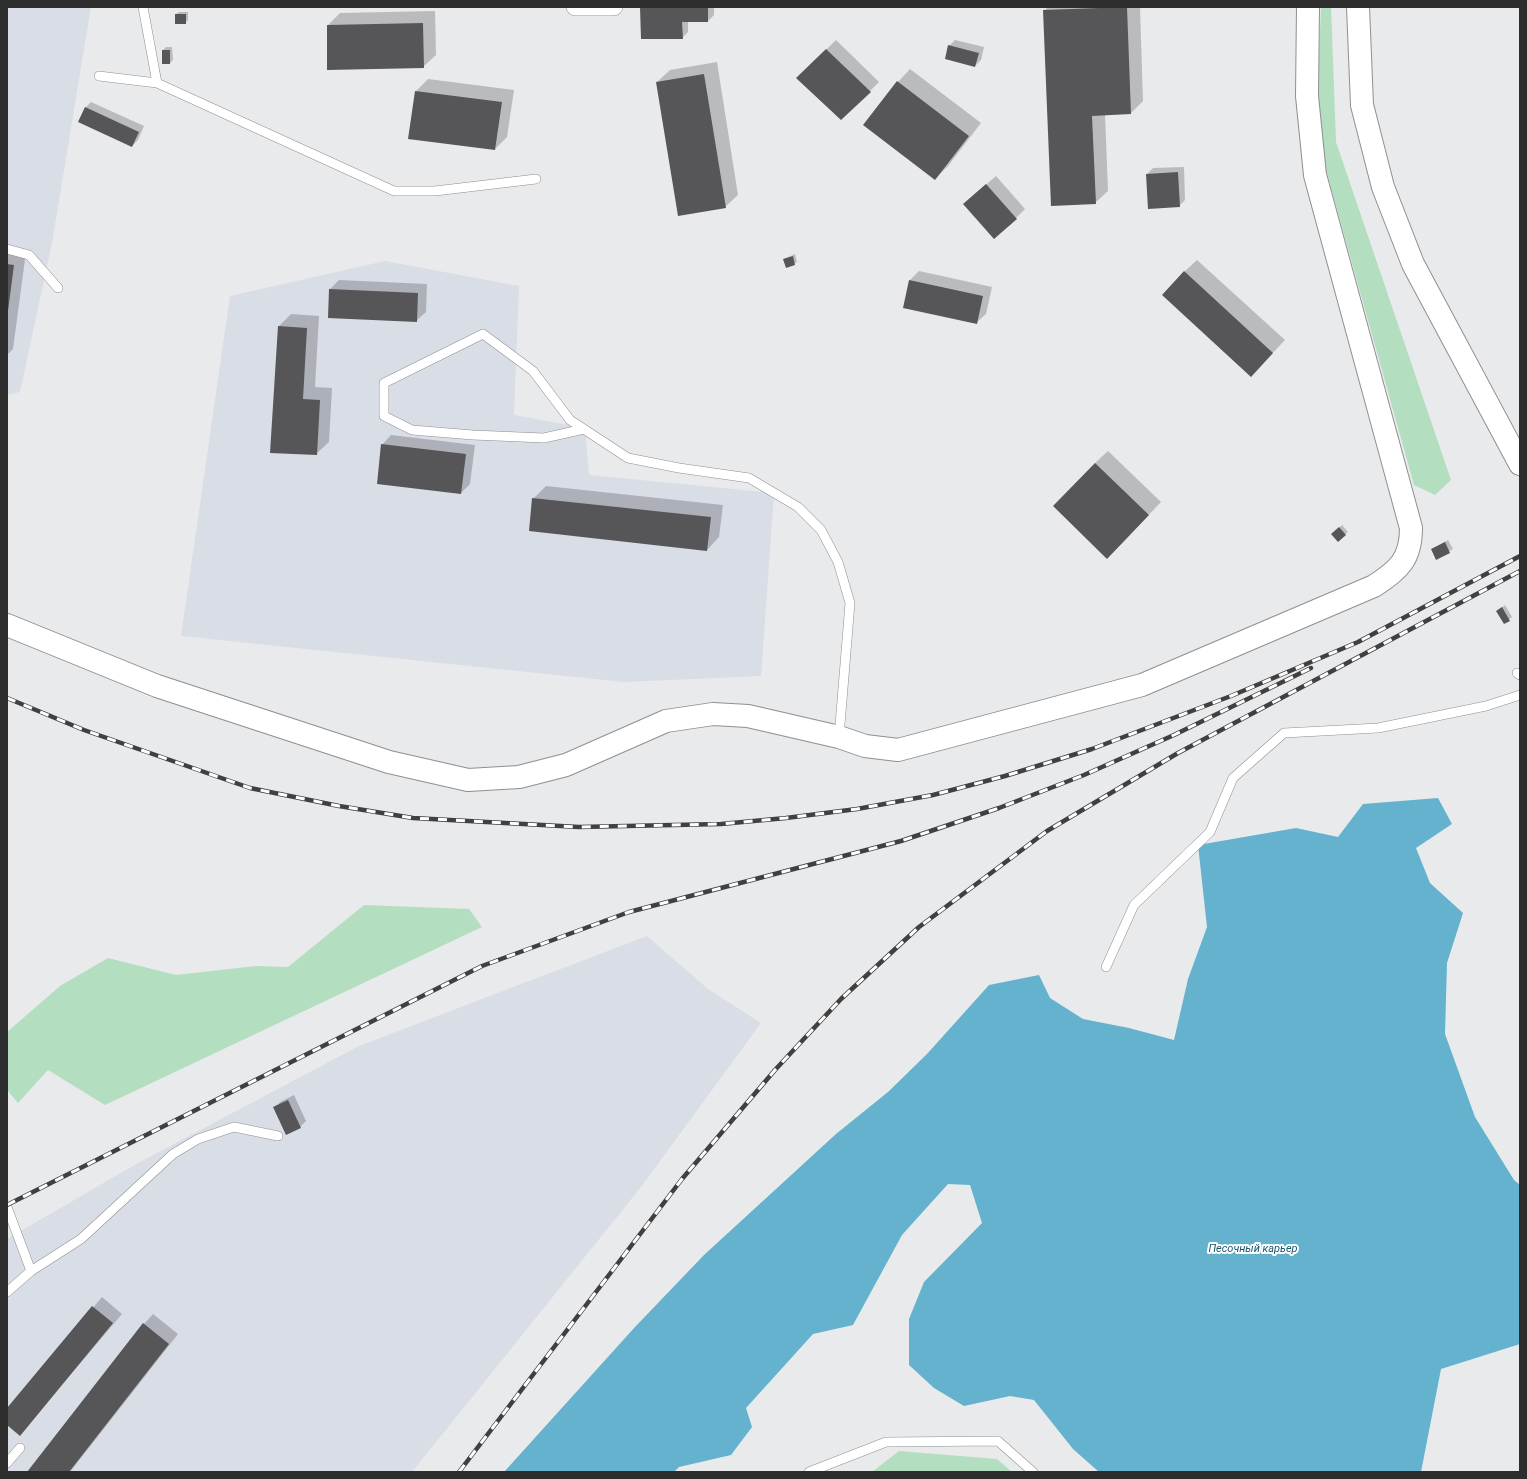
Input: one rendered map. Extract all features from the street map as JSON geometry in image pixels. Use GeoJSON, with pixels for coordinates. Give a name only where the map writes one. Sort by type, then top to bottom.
{"type":"FeatureCollection","features":[{"type":"Feature","properties":{"kind":"street"},"geometry":{"type":"LineString","coordinates":[[575,7],[614,8]]}},
{"type":"Feature","properties":{"kind":"street"},"geometry":{"type":"LineString","coordinates":[[7,625],[157,686],[389,762],[468,780],[519,777],[566,765],[666,721],[713,714],[748,716],[839,737],[865,746],[898,750],[1142,685],[1374,586],[1392,575],[1406,558],[1411,544],[1411,528],[1315,175],[1307,96],[1308,7]]}},
{"type":"Feature","properties":{"kind":"street"},"geometry":{"type":"LineString","coordinates":[[1358,7],[1362,105],[1383,187],[1413,264],[1520,464]]}},
{"type":"Feature","properties":{"kind":"lane"},"geometry":{"type":"LineString","coordinates":[[143,7],[157,83]]}},
{"type":"Feature","properties":{"kind":"lane"},"geometry":{"type":"LineString","coordinates":[[99,76],[157,83],[394,190],[435,190],[536,179]]}},
{"type":"Feature","properties":{"kind":"lane"},"geometry":{"type":"LineString","coordinates":[[7,249],[29,255],[58,288]]}},
{"type":"Feature","properties":{"kind":"lane"},"geometry":{"type":"LineString","coordinates":[[584,429],[544,438],[473,435],[412,430],[384,416],[384,382],[483,334],[533,371],[570,420],[584,429],[628,458],[679,468],[749,478],[798,507],[821,530],[838,562],[850,603],[839,737]]}},
{"type":"Feature","properties":{"kind":"lane"},"geometry":{"type":"LineString","coordinates":[[1106,967],[1134,905],[1210,832],[1232,778],[1284,733],[1378,728],[1486,706],[1520,695]]}},
{"type":"Feature","properties":{"kind":"lane"},"geometry":{"type":"LineString","coordinates":[[7,1292],[32,1271],[81,1239],[173,1154],[198,1139],[234,1127],[278,1136]]}},
{"type":"Feature","properties":{"kind":"lane"},"geometry":{"type":"LineString","coordinates":[[7,1207],[32,1271]]}},
{"type":"Feature","properties":{"kind":"lane"},"geometry":{"type":"LineString","coordinates":[[809,1472],[886,1442],[998,1441],[1032,1472]]}},
{"type":"Feature","properties":{"kind":"lane"},"geometry":{"type":"LineString","coordinates":[[7,1463],[20,1448]]}},
{"type":"Feature","properties":{"kind":"shaded area"},"geometry":{"type":"Polygon","coordinates":[[[7,7],[91,7],[52,243],[20,392],[7,395],[7,7]]]}},
{"type":"Feature","properties":{"kind":"shaded area"},"geometry":{"type":"Polygon","coordinates":[[[385,261],[519,286],[514,415],[585,428],[589,475],[774,493],[761,676],[624,682],[181,636],[230,296],[385,261]]]}},
{"type":"Feature","properties":{"kind":"shaded area"},"geometry":{"type":"Polygon","coordinates":[[[647,936],[708,989],[761,1023],[641,1187],[412,1472],[7,1472],[7,1239],[138,1163],[359,1046],[647,936]]]}},
{"type":"Feature","properties":{"kind":"green space"},"geometry":{"type":"Polygon","coordinates":[[[1321,7],[1331,7],[1336,142],[1451,480],[1435,495],[1414,485],[1323,159],[1317,102],[1321,7]]]}},
{"type":"Feature","properties":{"kind":"green space"},"geometry":{"type":"Polygon","coordinates":[[[364,905],[469,909],[482,927],[105,1105],[48,1070],[18,1103],[7,1090],[7,1032],[60,986],[108,958],[176,975],[256,966],[288,967],[364,905]]]}},
{"type":"Feature","properties":{"kind":"green space"},"geometry":{"type":"Polygon","coordinates":[[[899,1451],[997,1459],[1012,1472],[872,1472],[899,1451]]]}},
{"type":"Feature","properties":{"kind":"water","name":"Песочный карьер"},"geometry":{"type":"Polygon","coordinates":[[[1438,798],[1452,824],[1416,848],[1430,883],[1463,913],[1447,963],[1445,1034],[1475,1117],[1514,1180],[1520,1185],[1520,1344],[1441,1369],[1421,1472],[1099,1472],[1073,1449],[1034,1400],[1010,1396],[964,1406],[934,1388],[909,1365],[909,1319],[924,1282],[982,1223],[970,1185],[948,1184],[902,1235],[853,1325],[813,1334],[746,1408],[752,1427],[731,1455],[679,1467],[674,1472],[504,1472],[635,1327],[704,1255],[836,1134],[888,1092],[927,1054],[989,985],[1039,975],[1050,998],[1083,1019],[1129,1028],[1174,1040],[1188,979],[1207,927],[1198,845],[1296,828],[1338,837],[1363,804],[1438,798]]]}},
{"type":"Feature","properties":{"kind":"building"},"geometry":{"type":"Polygon","coordinates":[[[640,7],[708,7],[708,22],[682,22],[683,39],[641,39],[640,7]]]}},
{"type":"Feature","properties":{"kind":"building"},"geometry":{"type":"Polygon","coordinates":[[[1127,7],[1131,114],[1092,116],[1096,204],[1051,206],[1043,10],[1127,7]]]}},
{"type":"Feature","properties":{"kind":"building"},"geometry":{"type":"Polygon","coordinates":[[[175,14],[186,14],[186,24],[175,24],[175,14]]]}},
{"type":"Feature","properties":{"kind":"building"},"geometry":{"type":"Polygon","coordinates":[[[423,23],[424,68],[327,70],[327,25],[423,23]]]}},
{"type":"Feature","properties":{"kind":"building"},"geometry":{"type":"Polygon","coordinates":[[[948,45],[979,53],[975,67],[945,59],[948,45]]]}},
{"type":"Feature","properties":{"kind":"building"},"geometry":{"type":"Polygon","coordinates":[[[826,49],[871,92],[841,120],[796,78],[826,49]]]}},
{"type":"Feature","properties":{"kind":"building"},"geometry":{"type":"Polygon","coordinates":[[[162,50],[170,50],[170,64],[162,64],[162,50]]]}},
{"type":"Feature","properties":{"kind":"building"},"geometry":{"type":"Polygon","coordinates":[[[704,74],[726,208],[678,216],[656,82],[704,74]]]}},
{"type":"Feature","properties":{"kind":"building"},"geometry":{"type":"Polygon","coordinates":[[[897,81],[969,136],[935,180],[863,125],[897,81]]]}},
{"type":"Feature","properties":{"kind":"building"},"geometry":{"type":"Polygon","coordinates":[[[415,91],[502,102],[495,150],[408,139],[415,91]]]}},
{"type":"Feature","properties":{"kind":"building"},"geometry":{"type":"Polygon","coordinates":[[[85,107],[139,132],[132,147],[78,122],[85,107]]]}},
{"type":"Feature","properties":{"kind":"building"},"geometry":{"type":"Polygon","coordinates":[[[1178,172],[1180,207],[1148,209],[1146,174],[1178,172]]]}},
{"type":"Feature","properties":{"kind":"building"},"geometry":{"type":"Polygon","coordinates":[[[986,184],[1017,219],[994,239],[963,204],[986,184]]]}},
{"type":"Feature","properties":{"kind":"building"},"geometry":{"type":"Polygon","coordinates":[[[793,256],[795,265],[786,268],[783,259],[793,256]]]}},
{"type":"Feature","properties":{"kind":"building"},"geometry":{"type":"Polygon","coordinates":[[[7,264],[14,265],[8,311],[7,311],[7,264]]]}},
{"type":"Feature","properties":{"kind":"building"},"geometry":{"type":"Polygon","coordinates":[[[1184,271],[1273,353],[1251,377],[1162,295],[1184,271]]]}},
{"type":"Feature","properties":{"kind":"building"},"geometry":{"type":"Polygon","coordinates":[[[909,280],[983,296],[977,324],[903,308],[909,280]]]}},
{"type":"Feature","properties":{"kind":"building"},"geometry":{"type":"Polygon","coordinates":[[[329,289],[418,293],[417,322],[328,318],[329,289]]]}},
{"type":"Feature","properties":{"kind":"building"},"geometry":{"type":"Polygon","coordinates":[[[278,326],[307,328],[303,399],[320,400],[317,455],[270,453],[278,326]]]}},
{"type":"Feature","properties":{"kind":"building"},"geometry":{"type":"Polygon","coordinates":[[[381,444],[466,454],[461,494],[377,484],[381,444]]]}},
{"type":"Feature","properties":{"kind":"building"},"geometry":{"type":"Polygon","coordinates":[[[1095,463],[1149,515],[1107,559],[1053,506],[1095,463]]]}},
{"type":"Feature","properties":{"kind":"building"},"geometry":{"type":"Polygon","coordinates":[[[532,498],[711,517],[707,551],[529,531],[532,498]]]}},
{"type":"Feature","properties":{"kind":"building"},"geometry":{"type":"Polygon","coordinates":[[[1339,527],[1346,535],[1338,542],[1331,534],[1339,527]]]}},
{"type":"Feature","properties":{"kind":"building"},"geometry":{"type":"Polygon","coordinates":[[[1445,542],[1450,553],[1436,560],[1431,549],[1445,542]]]}},
{"type":"Feature","properties":{"kind":"building"},"geometry":{"type":"Polygon","coordinates":[[[1502,607],[1510,621],[1504,624],[1496,611],[1502,607]]]}},
{"type":"Feature","properties":{"kind":"building"},"geometry":{"type":"Polygon","coordinates":[[[288,1100],[301,1128],[286,1135],[273,1107],[288,1100]]]}},
{"type":"Feature","properties":{"kind":"building"},"geometry":{"type":"Polygon","coordinates":[[[92,1306],[113,1323],[20,1436],[7,1425],[7,1408],[92,1306]]]}},
{"type":"Feature","properties":{"kind":"building"},"geometry":{"type":"Polygon","coordinates":[[[143,1323],[169,1344],[69,1472],[27,1472],[143,1323]]]}},
{"type":"Feature","properties":{"kind":"railway"},"geometry":{"type":"LineString","coordinates":[[7,698],[84,730],[250,788],[339,806],[413,818],[579,827],[721,824],[786,818],[857,809],[933,795],[1005,776],[1092,749],[1231,696],[1358,642],[1520,556]]}},
{"type":"Feature","properties":{"kind":"railway"},"geometry":{"type":"LineString","coordinates":[[459,1472],[682,1179],[775,1070],[841,999],[919,927],[1047,831],[1178,753],[1520,571]]}},
{"type":"Feature","properties":{"kind":"railway"},"geometry":{"type":"LineString","coordinates":[[7,1205],[482,966],[629,912],[901,841],[999,808],[1084,775],[1174,735],[1311,668]]}}]}
